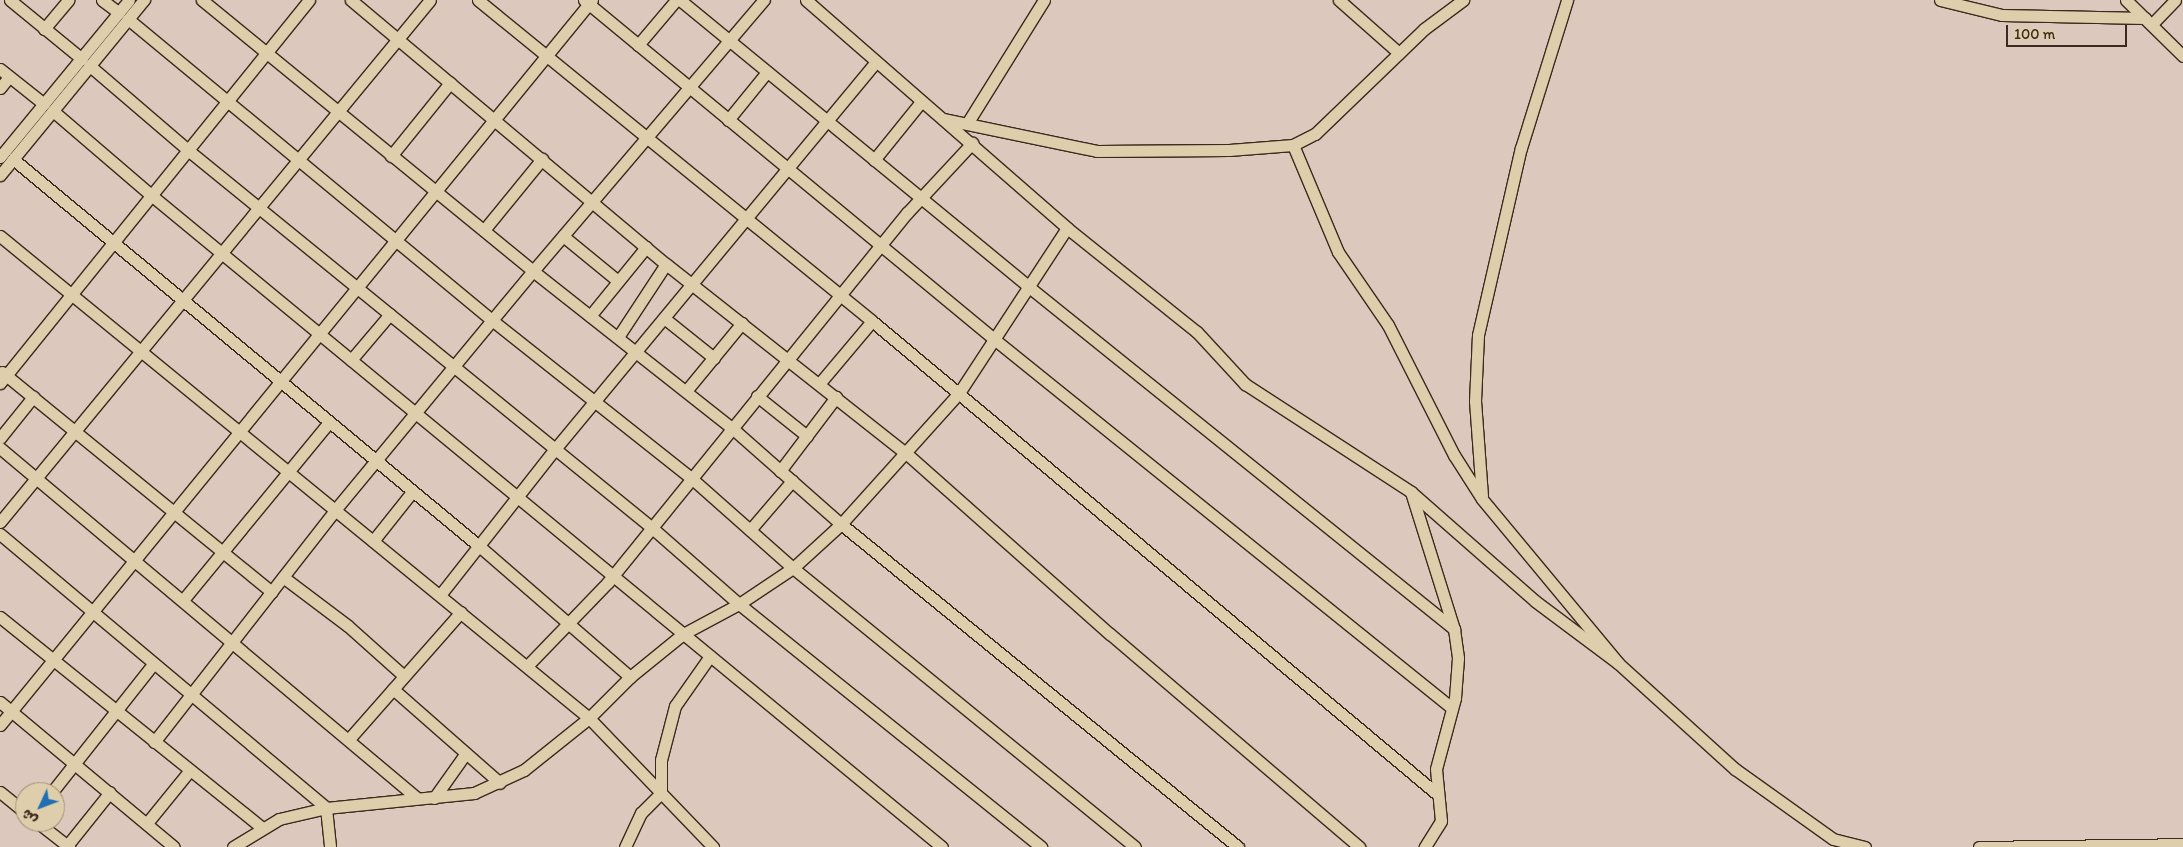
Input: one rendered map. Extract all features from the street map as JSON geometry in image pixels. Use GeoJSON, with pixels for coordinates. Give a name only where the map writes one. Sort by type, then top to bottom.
{"type":"FeatureCollection","features":[{"type":"Feature","properties":{"kind":"street"},"geometry":{"type":"LineString","coordinates":[[10,0],[189,151],[259,206],[651,527],[739,604],[1041,847]]}},
{"type":"Feature","properties":{"kind":"street"},"geometry":{"type":"LineString","coordinates":[[44,29],[68,0]]}},
{"type":"Feature","properties":{"kind":"street"},"geometry":{"type":"LineString","coordinates":[[102,0],[229,101],[492,321],[690,477],[793,568],[1135,847]]}},
{"type":"Feature","properties":{"kind":"street"},"geometry":{"type":"LineString","coordinates":[[123,16],[129,0]]}},
{"type":"Feature","properties":{"kind":"street"},"geometry":{"type":"LineString","coordinates":[[0,174],[4,154],[86,63],[123,16],[144,0]]}},
{"type":"Feature","properties":{"kind":"street"},"geometry":{"type":"LineString","coordinates":[[202,0],[533,271],[732,428],[841,524],[1238,847]]}},
{"type":"Feature","properties":{"kind":"street"},"geometry":{"type":"LineString","coordinates":[[272,592],[33,397],[2,376],[189,151],[310,0]]}},
{"type":"Feature","properties":{"kind":"street"},"geometry":{"type":"LineString","coordinates":[[351,0],[666,264],[908,454],[1110,634],[1359,847]]}},
{"type":"Feature","properties":{"kind":"street"},"geometry":{"type":"LineString","coordinates":[[0,522],[76,434],[183,299],[399,40],[430,0]]}},
{"type":"Feature","properties":{"kind":"street"},"geometry":{"type":"LineString","coordinates":[[478,0],[646,140],[959,393],[1437,794]]}},
{"type":"Feature","properties":{"kind":"street"},"geometry":{"type":"LineString","coordinates":[[638,46],[678,0],[826,122],[1454,628]]}},
{"type":"Feature","properties":{"kind":"street"},"geometry":{"type":"LineString","coordinates":[[154,742],[234,642],[335,510],[533,271],[764,0]]}},
{"type":"Feature","properties":{"kind":"street"},"geometry":{"type":"LineString","coordinates":[[806,0],[920,103],[972,143],[1067,228],[1197,332],[1256,393],[1368,461],[1411,492],[1535,601],[1618,663],[1735,769],[1833,839],[1865,847]]}},
{"type":"Feature","properties":{"kind":"street"},"geometry":{"type":"LineString","coordinates":[[968,122],[1044,0]]}},
{"type":"Feature","properties":{"kind":"street"},"geometry":{"type":"LineString","coordinates":[[941,119],[968,122],[1097,151],[1229,150],[1293,145],[1315,134],[1424,29],[1463,0]]}},
{"type":"Feature","properties":{"kind":"street"},"geometry":{"type":"LineString","coordinates":[[1482,499],[1475,401],[1478,335],[1521,148],[1567,0]]}},
{"type":"Feature","properties":{"kind":"street"},"geometry":{"type":"LineString","coordinates":[[1940,0],[2002,14],[2148,21],[2175,0]]}},
{"type":"Feature","properties":{"kind":"street"},"geometry":{"type":"LineString","coordinates":[[2126,0],[2183,56]]}},
{"type":"Feature","properties":{"kind":"street"},"geometry":{"type":"LineString","coordinates":[[0,725],[136,561],[238,431],[358,288],[589,1],[638,46],[881,244],[994,339],[1452,708]]}},
{"type":"Feature","properties":{"kind":"street"},"geometry":{"type":"LineString","coordinates":[[1342,1],[1399,54]]}},
{"type":"Feature","properties":{"kind":"street"},"geometry":{"type":"LineString","coordinates":[[440,595],[517,496],[594,402],[876,63]]}},
{"type":"Feature","properties":{"kind":"street"},"geometry":{"type":"LineString","coordinates":[[0,70],[48,107],[151,196],[613,574],[942,847]]}},
{"type":"Feature","properties":{"kind":"street"},"geometry":{"type":"LineString","coordinates":[[728,120],[767,72]]}},
{"type":"Feature","properties":{"kind":"street"},"geometry":{"type":"LineString","coordinates":[[0,88],[9,77]]}},
{"type":"Feature","properties":{"kind":"street"},"geometry":{"type":"LineString","coordinates":[[391,156],[450,83]]}},
{"type":"Feature","properties":{"kind":"street"},"geometry":{"type":"LineString","coordinates":[[874,160],[920,103]]}},
{"type":"Feature","properties":{"kind":"street"},"geometry":{"type":"LineString","coordinates":[[526,666],[569,625],[613,574],[881,244],[920,198],[972,143]]}},
{"type":"Feature","properties":{"kind":"street"},"geometry":{"type":"LineString","coordinates":[[1293,145],[1338,252],[1388,325],[1454,455],[1482,499],[1618,663]]}},
{"type":"Feature","properties":{"kind":"street"},"geometry":{"type":"LineString","coordinates":[[4,154],[183,299],[478,546],[630,677]]}},
{"type":"Feature","properties":{"kind":"street"},"geometry":{"type":"LineString","coordinates":[[484,230],[542,159]]}},
{"type":"Feature","properties":{"kind":"street"},"geometry":{"type":"LineString","coordinates":[[233,847],[261,827],[279,819],[326,808],[474,793],[500,783],[524,770],[589,718],[630,677],[683,634],[739,604],[793,568],[841,524],[908,454],[959,393],[1067,228]]}},
{"type":"Feature","properties":{"kind":"street"},"geometry":{"type":"LineString","coordinates":[[0,236],[71,293],[140,353],[287,470],[589,718],[713,847]]}},
{"type":"Feature","properties":{"kind":"street"},"geometry":{"type":"LineString","coordinates":[[563,236],[618,281]]}},
{"type":"Feature","properties":{"kind":"street"},"geometry":{"type":"LineString","coordinates":[[590,316],[646,247]]}},
{"type":"Feature","properties":{"kind":"street"},"geometry":{"type":"LineString","coordinates":[[618,337],[666,264]]}},
{"type":"Feature","properties":{"kind":"street"},"geometry":{"type":"LineString","coordinates":[[351,360],[390,314]]}},
{"type":"Feature","properties":{"kind":"street"},"geometry":{"type":"LineString","coordinates":[[664,318],[714,358]]}},
{"type":"Feature","properties":{"kind":"street"},"geometry":{"type":"LineString","coordinates":[[819,384],[872,321]]}},
{"type":"Feature","properties":{"kind":"street"},"geometry":{"type":"LineString","coordinates":[[686,391],[742,323]]}},
{"type":"Feature","properties":{"kind":"street"},"geometry":{"type":"LineString","coordinates":[[758,396],[806,436]]}},
{"type":"Feature","properties":{"kind":"street"},"geometry":{"type":"LineString","coordinates":[[0,438],[33,397]]}},
{"type":"Feature","properties":{"kind":"street"},"geometry":{"type":"LineString","coordinates":[[780,471],[836,397]]}},
{"type":"Feature","properties":{"kind":"street"},"geometry":{"type":"LineString","coordinates":[[183,600],[287,470],[329,422]]}},
{"type":"Feature","properties":{"kind":"street"},"geometry":{"type":"LineString","coordinates":[[0,448],[234,642],[417,798]]}},
{"type":"Feature","properties":{"kind":"street"},"geometry":{"type":"LineString","coordinates":[[750,530],[792,481]]}},
{"type":"Feature","properties":{"kind":"street"},"geometry":{"type":"LineString","coordinates":[[373,541],[412,492]]}},
{"type":"Feature","properties":{"kind":"street"},"geometry":{"type":"LineString","coordinates":[[1411,492],[1454,628],[1458,658],[1452,708],[1436,769],[1441,821],[1425,847]]}},
{"type":"Feature","properties":{"kind":"street"},"geometry":{"type":"LineString","coordinates":[[0,534],[326,808],[330,847]]}},
{"type":"Feature","properties":{"kind":"street"},"geometry":{"type":"LineString","coordinates":[[283,577],[348,626],[404,676]]}},
{"type":"Feature","properties":{"kind":"street"},"geometry":{"type":"LineString","coordinates":[[349,739],[460,612]]}},
{"type":"Feature","properties":{"kind":"street"},"geometry":{"type":"LineString","coordinates":[[0,617],[261,827]]}},
{"type":"Feature","properties":{"kind":"street"},"geometry":{"type":"LineString","coordinates":[[625,847],[642,813],[661,793],[661,760],[675,706],[710,656]]}},
{"type":"Feature","properties":{"kind":"street"},"geometry":{"type":"LineString","coordinates":[[60,782],[154,663]]}},
{"type":"Feature","properties":{"kind":"street"},"geometry":{"type":"LineString","coordinates":[[393,689],[500,783]]}},
{"type":"Feature","properties":{"kind":"street"},"geometry":{"type":"LineString","coordinates":[[0,702],[174,847]]}},
{"type":"Feature","properties":{"kind":"street"},"geometry":{"type":"LineString","coordinates":[[434,798],[466,753]]}},
{"type":"Feature","properties":{"kind":"street"},"geometry":{"type":"LineString","coordinates":[[147,823],[190,770]]}},
{"type":"Feature","properties":{"kind":"street"},"geometry":{"type":"LineString","coordinates":[[50,832],[68,846],[110,792]]}},
{"type":"Feature","properties":{"kind":"street"},"geometry":{"type":"LineString","coordinates":[[1,796],[15,805]]}},
{"type":"Feature","properties":{"kind":"street"},"geometry":{"type":"LineString","coordinates":[[1978,847],[2183,844]]}}]}
